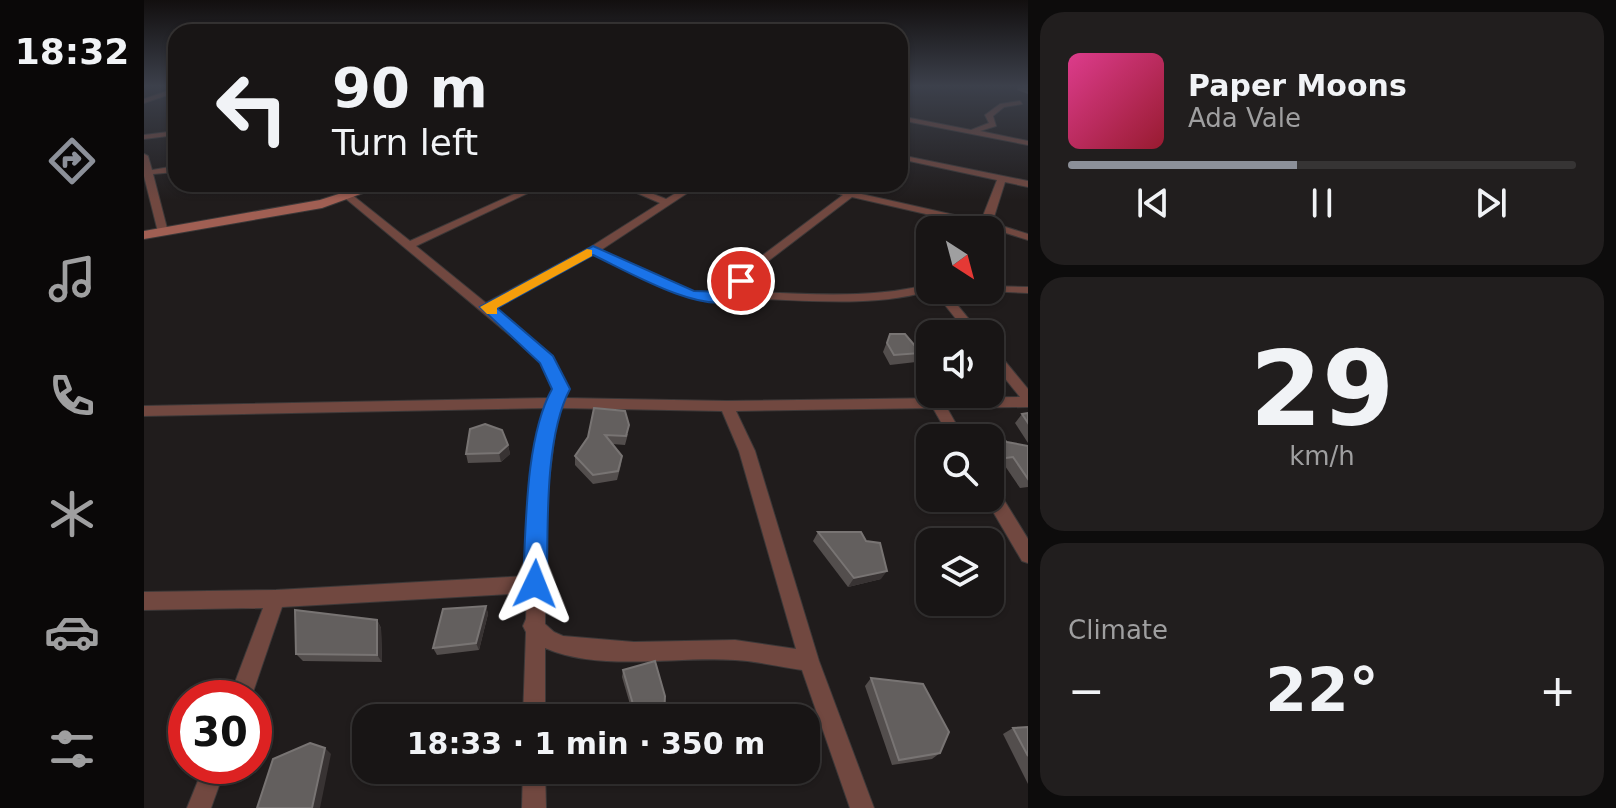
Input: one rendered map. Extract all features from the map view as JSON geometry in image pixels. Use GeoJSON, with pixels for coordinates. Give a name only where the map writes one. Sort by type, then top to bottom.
{"type":"FeatureCollection","features":[{"type":"Feature","properties":{"kind":"street"},"geometry":{"type":"LineString","coordinates":[[929,124],[1028,143]]}},
{"type":"Feature","properties":{"kind":"street"},"geometry":{"type":"LineString","coordinates":[[971,132],[993,124]]}},
{"type":"Feature","properties":{"kind":"street"},"geometry":{"type":"LineString","coordinates":[[144,137],[168,134]]}},
{"type":"Feature","properties":{"kind":"street"},"geometry":{"type":"LineString","coordinates":[[144,156],[163,232]]}},
{"type":"Feature","properties":{"kind":"street"},"geometry":{"type":"LineString","coordinates":[[908,159],[1028,184]]}},
{"type":"Feature","properties":{"kind":"street"},"geometry":{"type":"LineString","coordinates":[[146,173],[168,170]]}},
{"type":"Feature","properties":{"kind":"street"},"geometry":{"type":"LineString","coordinates":[[987,216],[1002,179]]}},
{"type":"Feature","properties":{"kind":"street"},"geometry":{"type":"LineString","coordinates":[[144,235],[240,220],[359,192]]}},
{"type":"Feature","properties":{"kind":"street"},"geometry":{"type":"LineString","coordinates":[[408,246],[526,192]]}},
{"type":"Feature","properties":{"kind":"street"},"geometry":{"type":"LineString","coordinates":[[640,192],[665,202]]}},
{"type":"Feature","properties":{"kind":"street"},"geometry":{"type":"LineString","coordinates":[[487,307],[593,250],[683,192]]}},
{"type":"Feature","properties":{"kind":"street"},"geometry":{"type":"LineString","coordinates":[[837,192],[947,216]]}},
{"type":"Feature","properties":{"kind":"street"},"geometry":{"type":"LineString","coordinates":[[731,295],[759,263],[849,195]]}},
{"type":"Feature","properties":{"kind":"street"},"geometry":{"type":"LineString","coordinates":[[348,196],[487,307],[547,360],[561,389],[554,403],[538,505],[533,626],[534,704]]}},
{"type":"Feature","properties":{"kind":"street"},"geometry":{"type":"LineString","coordinates":[[1004,230],[1028,237]]}},
{"type":"Feature","properties":{"kind":"street"},"geometry":{"type":"LineString","coordinates":[[593,250],[691,295],[719,298],[731,295],[916,292]]}},
{"type":"Feature","properties":{"kind":"street"},"geometry":{"type":"LineString","coordinates":[[1004,289],[1028,290]]}},
{"type":"Feature","properties":{"kind":"street"},"geometry":{"type":"LineString","coordinates":[[951,304],[964,320]]}},
{"type":"Feature","properties":{"kind":"street"},"geometry":{"type":"LineString","coordinates":[[1004,370],[1028,400]]}},
{"type":"Feature","properties":{"kind":"street"},"geometry":{"type":"LineString","coordinates":[[1004,401],[1028,400]]}},
{"type":"Feature","properties":{"kind":"street"},"geometry":{"type":"LineString","coordinates":[[144,411],[554,403],[727,406],[916,403]]}},
{"type":"Feature","properties":{"kind":"street"},"geometry":{"type":"LineString","coordinates":[[727,406],[747,451],[809,661],[862,808]]}},
{"type":"Feature","properties":{"kind":"street"},"geometry":{"type":"LineString","coordinates":[[1002,512],[1028,555]]}},
{"type":"Feature","properties":{"kind":"street"},"geometry":{"type":"LineString","coordinates":[[144,601],[276,599],[535,584]]}},
{"type":"Feature","properties":{"kind":"street"},"geometry":{"type":"LineString","coordinates":[[247,680],[276,599]]}},
{"type":"Feature","properties":{"kind":"street"},"geometry":{"type":"LineString","coordinates":[[533,626],[547,639],[563,646],[634,652],[735,650],[809,661]]}},
{"type":"Feature","properties":{"kind":"street"},"geometry":{"type":"LineString","coordinates":[[199,808],[208,784]]}},
{"type":"Feature","properties":{"kind":"street"},"geometry":{"type":"LineString","coordinates":[[534,784],[534,808]]}},
{"type":"Feature","properties":{"kind":"building"},"geometry":{"type":"Polygon","coordinates":[[[890,334],[905,334],[916,347],[916,353],[894,355],[887,343],[890,334]]]}},
{"type":"Feature","properties":{"kind":"building"},"geometry":{"type":"Polygon","coordinates":[[[594,408],[625,411],[629,425],[626,436],[605,435],[622,456],[618,471],[593,475],[575,456],[588,437],[594,408]]]}},
{"type":"Feature","properties":{"kind":"building"},"geometry":{"type":"Polygon","coordinates":[[[485,424],[502,430],[508,445],[499,453],[466,454],[470,429],[485,424]]]}},
{"type":"Feature","properties":{"kind":"building"},"geometry":{"type":"Polygon","coordinates":[[[1004,440],[1028,446],[1028,479],[1013,457],[1004,458],[1004,440]]]}},
{"type":"Feature","properties":{"kind":"building"},"geometry":{"type":"Polygon","coordinates":[[[818,532],[861,532],[866,541],[880,543],[887,571],[854,578],[818,532]]]}},
{"type":"Feature","properties":{"kind":"building"},"geometry":{"type":"Polygon","coordinates":[[[486,606],[476,643],[433,648],[443,609],[486,606]]]}},
{"type":"Feature","properties":{"kind":"building"},"geometry":{"type":"Polygon","coordinates":[[[295,610],[377,620],[377,655],[296,654],[295,610]]]}},
{"type":"Feature","properties":{"kind":"building"},"geometry":{"type":"Polygon","coordinates":[[[655,661],[665,704],[633,704],[623,670],[655,661]]]}},
{"type":"Feature","properties":{"kind":"building"},"geometry":{"type":"Polygon","coordinates":[[[871,678],[923,684],[949,732],[940,753],[899,760],[871,678]]]}},
{"type":"Feature","properties":{"kind":"building"},"geometry":{"type":"Polygon","coordinates":[[[1028,727],[1028,756],[1013,728],[1028,727]]]}},
{"type":"Feature","properties":{"kind":"building"},"geometry":{"type":"Polygon","coordinates":[[[310,743],[325,748],[312,808],[257,808],[265,784],[272,784],[273,759],[310,743]]]}},
{"type":"Feature","properties":{"kind":"slow traffic"},"geometry":{"type":"LineString","coordinates":[[492,311],[487,307],[587,253]]}},
{"type":"Feature","properties":{"kind":"route"},"geometry":{"type":"LineString","coordinates":[[535,584],[538,505],[547,431],[561,389],[547,360],[487,307],[593,250],[691,295],[728,297],[741,281]]}}]}
